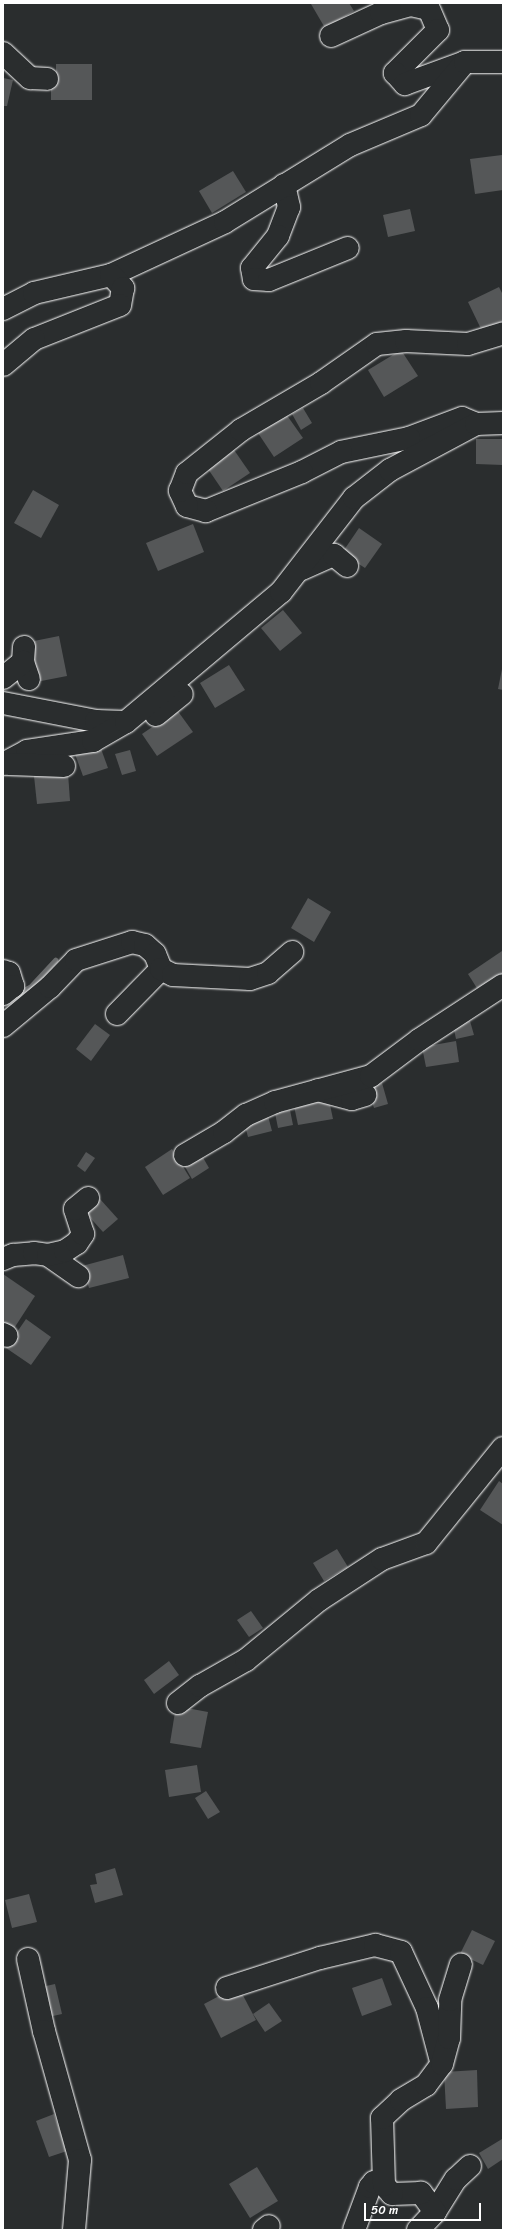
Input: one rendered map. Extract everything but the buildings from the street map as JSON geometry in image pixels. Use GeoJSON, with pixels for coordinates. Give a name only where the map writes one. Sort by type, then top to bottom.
{"type":"FeatureCollection","features":[{"type":"Feature","properties":{"kind":"street"},"geometry":{"type":"LineString","coordinates":[[330,36],[381,13],[411,5],[429,9],[438,30],[395,73],[405,84],[465,62],[503,62]]}},
{"type":"Feature","properties":{"kind":"street"},"geometry":{"type":"LineString","coordinates":[[3,53],[30,78],[47,78]]}},
{"type":"Feature","properties":{"kind":"street"},"geometry":{"type":"LineString","coordinates":[[3,310],[34,293],[111,275],[225,222],[350,144],[421,116],[465,62]]}},
{"type":"Feature","properties":{"kind":"street"},"geometry":{"type":"LineString","coordinates":[[284,185],[289,207],[278,236],[252,268],[254,279],[269,280],[348,248]]}},
{"type":"Feature","properties":{"kind":"street"},"geometry":{"type":"LineString","coordinates":[[3,365],[34,339],[120,305],[123,288],[111,275]]}},
{"type":"Feature","properties":{"kind":"street"},"geometry":{"type":"LineString","coordinates":[[472,433],[462,418],[409,438],[341,452],[302,472],[206,511],[187,506],[180,491],[187,473],[241,430],[321,383],[377,344],[406,341],[468,344],[503,333]]}},
{"type":"Feature","properties":{"kind":"street"},"geometry":{"type":"LineString","coordinates":[[5,764],[27,751],[93,741],[114,742],[137,729],[181,685],[281,592],[354,498],[390,470],[430,448],[503,423]]}},
{"type":"Feature","properties":{"kind":"street"},"geometry":{"type":"LineString","coordinates":[[296,572],[319,560],[334,555],[347,566]]}},
{"type":"Feature","properties":{"kind":"street"},"geometry":{"type":"LineString","coordinates":[[3,678],[25,663]]}},
{"type":"Feature","properties":{"kind":"street"},"geometry":{"type":"LineString","coordinates":[[93,741],[126,722],[190,678],[212,666]]}},
{"type":"Feature","properties":{"kind":"street"},"geometry":{"type":"LineString","coordinates":[[3,703],[96,721],[126,722]]}},
{"type":"Feature","properties":{"kind":"street"},"geometry":{"type":"LineString","coordinates":[[5,764],[64,766]]}},
{"type":"Feature","properties":{"kind":"street"},"geometry":{"type":"LineString","coordinates":[[3,1026],[50,987],[76,960],[132,942],[145,945],[155,954],[161,969],[173,976],[250,980],[268,973],[292,952]]}},
{"type":"Feature","properties":{"kind":"street"},"geometry":{"type":"LineString","coordinates":[[117,1014],[161,969]]}},
{"type":"Feature","properties":{"kind":"street"},"geometry":{"type":"LineString","coordinates":[[3,971],[9,973],[13,986],[3,994]]}},
{"type":"Feature","properties":{"kind":"street"},"geometry":{"type":"LineString","coordinates":[[185,1155],[224,1132],[246,1115],[275,1102],[371,1076],[419,1040],[503,985]]}},
{"type":"Feature","properties":{"kind":"street"},"geometry":{"type":"LineString","coordinates":[[318,1090],[352,1099],[365,1095]]}},
{"type":"Feature","properties":{"kind":"street"},"geometry":{"type":"LineString","coordinates":[[3,1259],[34,1253],[48,1255],[65,1251],[77,1243],[83,1234],[75,1209],[88,1198]]}},
{"type":"Feature","properties":{"kind":"street"},"geometry":{"type":"LineString","coordinates":[[48,1255],[78,1276]]}},
{"type":"Feature","properties":{"kind":"street"},"geometry":{"type":"LineString","coordinates":[[178,1702],[200,1686],[246,1660],[319,1600],[363,1571],[382,1559],[426,1543],[503,1448]]}},
{"type":"Feature","properties":{"kind":"street"},"geometry":{"type":"LineString","coordinates":[[227,1988],[320,1958],[375,1945],[401,1952],[427,2008],[442,2064]]}},
{"type":"Feature","properties":{"kind":"street"},"geometry":{"type":"LineString","coordinates":[[28,1959],[44,2031],[80,2160],[74,2230]]}},
{"type":"Feature","properties":{"kind":"street"},"geometry":{"type":"LineString","coordinates":[[384,2185],[382,2118],[400,2100],[426,2085],[442,2064],[449,2038],[450,2000],[461,1965]]}},
{"type":"Feature","properties":{"kind":"street"},"geometry":{"type":"LineString","coordinates":[[418,2230],[435,2212],[456,2179],[470,2166]]}},
{"type":"Feature","properties":{"kind":"street"},"geometry":{"type":"LineString","coordinates":[[354,2230],[370,2187],[374,2182],[384,2185],[392,2194],[421,2193],[435,2212]]}},
{"type":"Feature","properties":{"kind":"waterway"},"geometry":{"type":"LineString","coordinates":[[18,993],[30,987],[55,960]]}}]}
